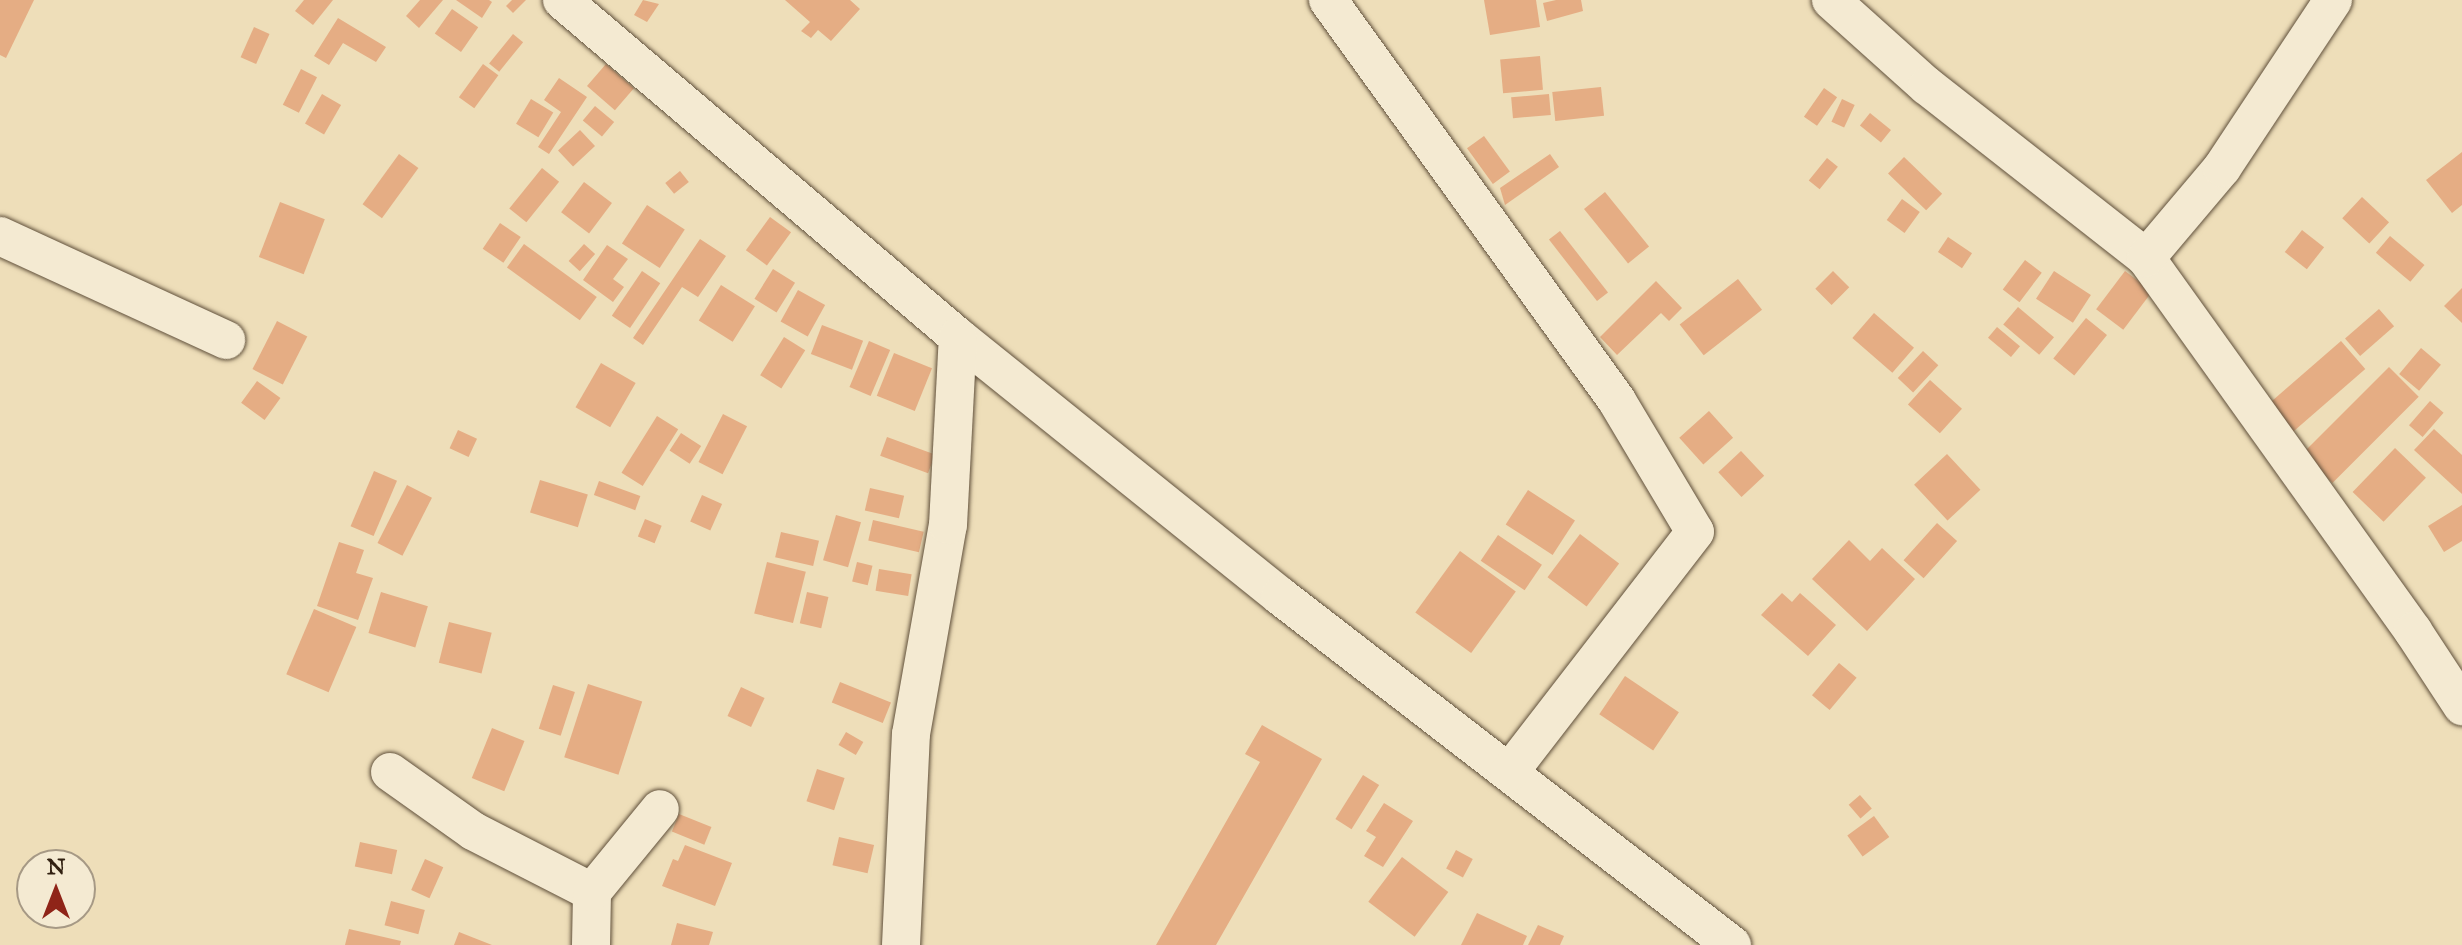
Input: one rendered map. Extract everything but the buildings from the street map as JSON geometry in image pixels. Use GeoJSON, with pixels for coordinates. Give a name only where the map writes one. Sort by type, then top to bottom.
{"type":"FeatureCollection","features":[{"type":"Feature","properties":{"kind":"street"},"geometry":{"type":"LineString","coordinates":[[562,0],[958,337],[1280,596],[1732,945]]}},
{"type":"Feature","properties":{"kind":"street"},"geometry":{"type":"LineString","coordinates":[[1328,0],[1617,401],[1695,532],[1509,773]]}},
{"type":"Feature","properties":{"kind":"street"},"geometry":{"type":"LineString","coordinates":[[1831,0],[1927,86],[2146,258],[2413,631],[2462,706]]}},
{"type":"Feature","properties":{"kind":"street"},"geometry":{"type":"LineString","coordinates":[[2146,258],[2222,168],[2333,0]]}},
{"type":"Feature","properties":{"kind":"street"},"geometry":{"type":"LineString","coordinates":[[0,236],[226,340]]}},
{"type":"Feature","properties":{"kind":"street"},"geometry":{"type":"LineString","coordinates":[[901,945],[911,734],[948,525],[958,337]]}},
{"type":"Feature","properties":{"kind":"street"},"geometry":{"type":"LineString","coordinates":[[390,772],[473,831],[592,892]]}},
{"type":"Feature","properties":{"kind":"street"},"geometry":{"type":"LineString","coordinates":[[591,945],[592,892],[660,809]]}}]}
